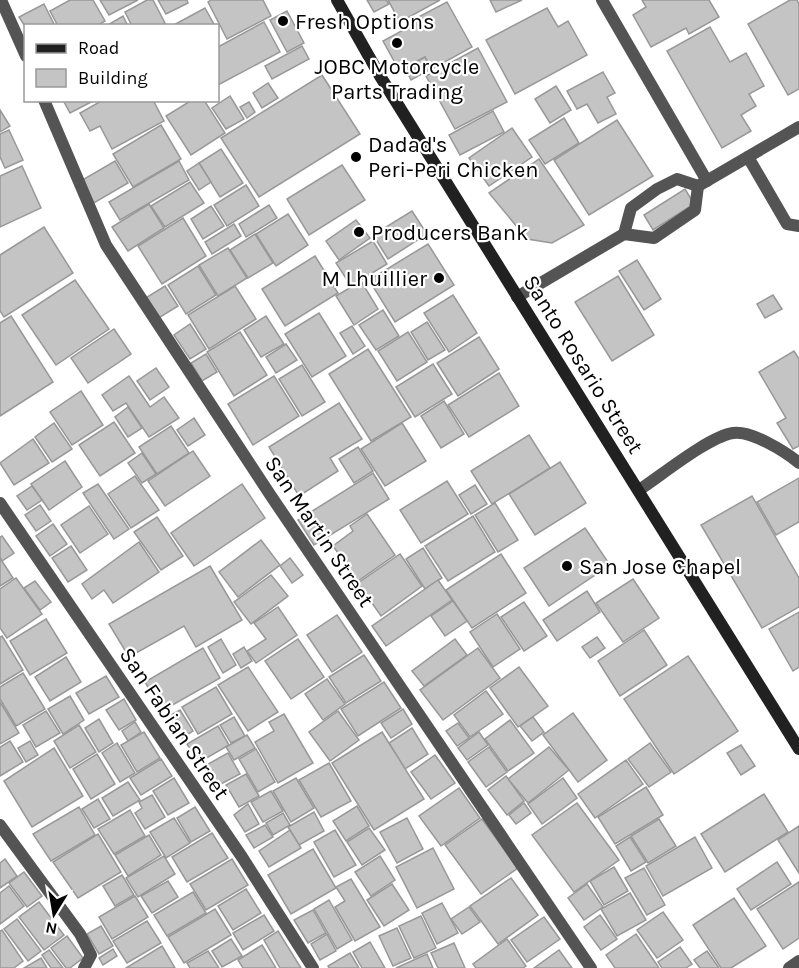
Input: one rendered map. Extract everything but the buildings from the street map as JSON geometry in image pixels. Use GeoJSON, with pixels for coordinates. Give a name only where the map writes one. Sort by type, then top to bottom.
{"type":"FeatureCollection","features":[{"type":"Feature","properties":{"kind":"main road","name":"Santo Rosario Street"},"geometry":{"type":"LineString","coordinates":[[337,0],[380,76],[799,749]]}},
{"type":"Feature","properties":{"kind":"street"},"geometry":{"type":"LineString","coordinates":[[2,0],[24,51]]}},
{"type":"Feature","properties":{"kind":"street"},"geometry":{"type":"LineString","coordinates":[[517,297],[624,234],[654,238],[695,210],[703,184],[602,0]]}},
{"type":"Feature","properties":{"kind":"street","name":"San Martin Street"},"geometry":{"type":"LineString","coordinates":[[45,102],[106,244],[271,496],[591,968]]}},
{"type":"Feature","properties":{"kind":"street"},"geometry":{"type":"LineString","coordinates":[[624,234],[631,208],[657,189],[677,179],[703,184],[799,127]]}},
{"type":"Feature","properties":{"kind":"street"},"geometry":{"type":"LineString","coordinates":[[748,157],[787,224],[799,226]]}},
{"type":"Feature","properties":{"kind":"street"},"geometry":{"type":"LineString","coordinates":[[639,490],[712,440],[735,432],[771,443],[799,463]]}},
{"type":"Feature","properties":{"kind":"street","name":"San Fabian Street"},"geometry":{"type":"LineString","coordinates":[[0,503],[242,857],[313,968]]}},
{"type":"Feature","properties":{"kind":"street"},"geometry":{"type":"LineString","coordinates":[[0,825],[80,934],[91,955],[84,968]]}},
{"type":"Feature","properties":{"kind":"street"},"geometry":{"type":"LineString","coordinates":[[789,968],[799,961]]}},
{"type":"Feature","properties":{"kind":"place","name":"Fresh Options"},"geometry":{"type":"Point","coordinates":[283,21]}},
{"type":"Feature","properties":{"kind":"place","name":"JOBC Motorcycle Parts Trading"},"geometry":{"type":"Point","coordinates":[397,43]}},
{"type":"Feature","properties":{"kind":"place","name":"Dadad's Peri-Peri Chicken"},"geometry":{"type":"Point","coordinates":[356,157]}},
{"type":"Feature","properties":{"kind":"place","name":"Producers Bank"},"geometry":{"type":"Point","coordinates":[359,232]}},
{"type":"Feature","properties":{"kind":"place","name":"M Lhuillier"},"geometry":{"type":"Point","coordinates":[439,278]}},
{"type":"Feature","properties":{"kind":"place","name":"San Jose Chapel"},"geometry":{"type":"Point","coordinates":[567,566]}}]}
